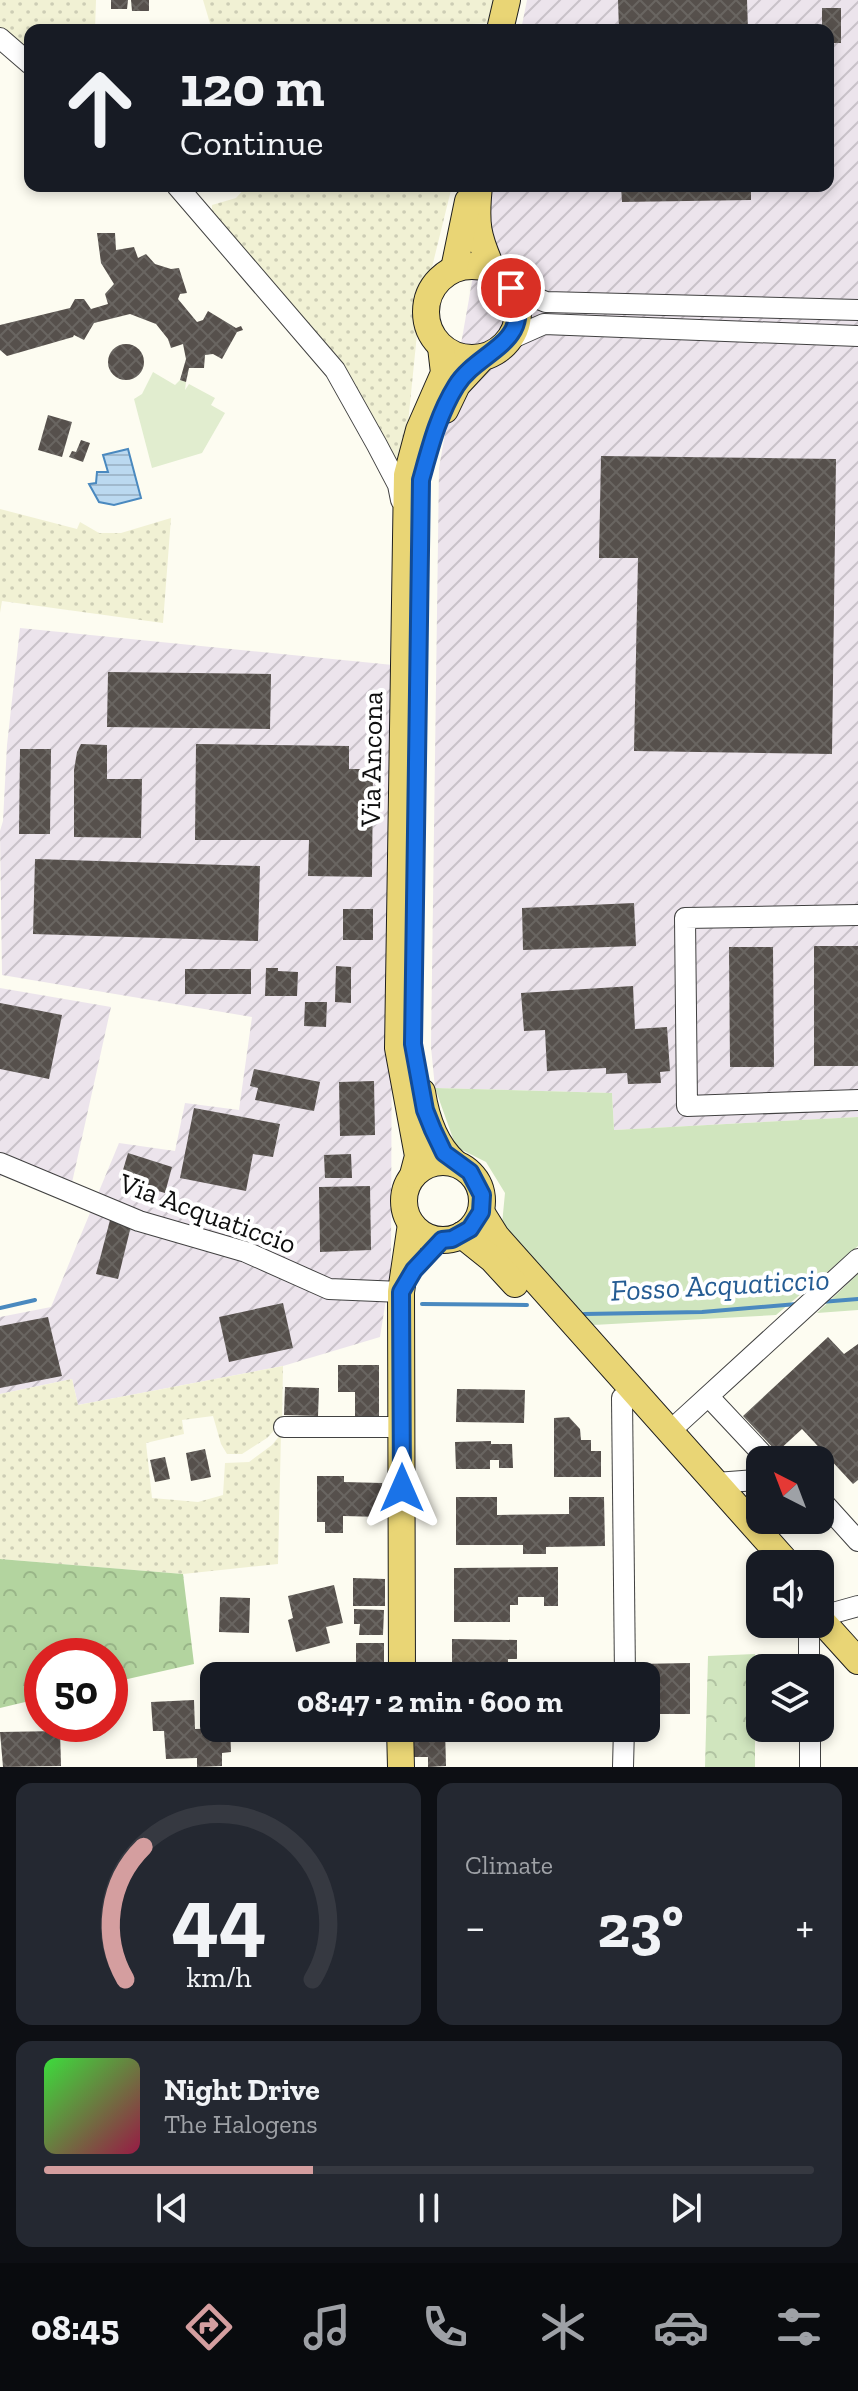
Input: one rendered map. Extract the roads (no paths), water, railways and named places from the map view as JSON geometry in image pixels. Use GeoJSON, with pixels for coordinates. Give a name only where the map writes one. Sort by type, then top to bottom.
{"type":"FeatureCollection","features":[{"type":"Feature","properties":{"kind":"main road"},"geometry":{"type":"LineString","coordinates":[[501,24],[507,0]]}},
{"type":"Feature","properties":{"kind":"main road","name":"Via Ancona"},"geometry":{"type":"LineString","coordinates":[[413,1175],[418,1156],[398,1048],[407,475],[419,430],[444,373],[441,347],[429,329],[425,308],[432,288],[454,269],[470,192]]}},
{"type":"Feature","properties":{"kind":"main road"},"geometry":{"type":"LineString","coordinates":[[478,192],[476,220],[482,247],[518,315],[508,340]]}},
{"type":"Feature","properties":{"kind":"main road"},"geometry":{"type":"LineString","coordinates":[[454,269],[474,266],[502,280]]}},
{"type":"Feature","properties":{"kind":"main road","name":"Via Ancona"},"geometry":{"type":"LineString","coordinates":[[455,1163],[444,1153],[425,1110],[413,1044],[421,480],[433,436],[457,385],[483,357],[508,340]]}},
{"type":"Feature","properties":{"kind":"main road"},"geometry":{"type":"LineString","coordinates":[[441,347],[461,357],[483,357]]}},
{"type":"Feature","properties":{"kind":"main road"},"geometry":{"type":"LineString","coordinates":[[401,1292],[414,1270],[452,1238],[477,1221],[481,1212],[482,1195],[475,1179],[455,1163],[437,1162],[413,1175],[403,1199],[411,1224],[425,1236],[452,1238],[492,1259],[758,1550]]}},
{"type":"Feature","properties":{"kind":"main road"},"geometry":{"type":"LineString","coordinates":[[481,1212],[496,1236],[776,1550]]}},
{"type":"Feature","properties":{"kind":"main road"},"geometry":{"type":"LineString","coordinates":[[402,1662],[401,1292],[411,1224]]}},
{"type":"Feature","properties":{"kind":"main road"},"geometry":{"type":"LineString","coordinates":[[834,1618],[858,1640]]}},
{"type":"Feature","properties":{"kind":"main road"},"geometry":{"type":"LineString","coordinates":[[834,1622],[858,1661]]}},
{"type":"Feature","properties":{"kind":"main road"},"geometry":{"type":"LineString","coordinates":[[390,1767],[397,1742]]}},
{"type":"Feature","properties":{"kind":"main road"},"geometry":{"type":"LineString","coordinates":[[400,1742],[401,1767]]}},
{"type":"Feature","properties":{"kind":"street"},"geometry":{"type":"LineString","coordinates":[[0,38],[24,59]]}},
{"type":"Feature","properties":{"kind":"street"},"geometry":{"type":"LineString","coordinates":[[182,192],[335,370],[398,485],[406,520]]}},
{"type":"Feature","properties":{"kind":"street"},"geometry":{"type":"LineString","coordinates":[[502,280],[546,302],[858,310]]}},
{"type":"Feature","properties":{"kind":"street"},"geometry":{"type":"LineString","coordinates":[[508,340],[544,324],[858,336]]}},
{"type":"Feature","properties":{"kind":"street"},"geometry":{"type":"LineString","coordinates":[[858,915],[685,918],[687,1106],[858,1100]]}},
{"type":"Feature","properties":{"kind":"street","name":"Via Acquaticcio"},"geometry":{"type":"LineString","coordinates":[[2,1167],[139,1221],[246,1252],[329,1289],[401,1292]]}},
{"type":"Feature","properties":{"kind":"street"},"geometry":{"type":"LineString","coordinates":[[670,1431],[858,1259]]}},
{"type":"Feature","properties":{"kind":"street"},"geometry":{"type":"LineString","coordinates":[[709,1397],[755,1446]]}},
{"type":"Feature","properties":{"kind":"street"},"geometry":{"type":"LineString","coordinates":[[622,1398],[625,1662]]}},
{"type":"Feature","properties":{"kind":"street"},"geometry":{"type":"LineString","coordinates":[[284,1427],[402,1427]]}},
{"type":"Feature","properties":{"kind":"street"},"geometry":{"type":"LineString","coordinates":[[716,1483],[746,1481]]}},
{"type":"Feature","properties":{"kind":"street"},"geometry":{"type":"LineString","coordinates":[[834,1514],[858,1541]]}},
{"type":"Feature","properties":{"kind":"street"},"geometry":{"type":"LineString","coordinates":[[623,1767],[624,1742]]}},
{"type":"Feature","properties":{"kind":"street"},"geometry":{"type":"LineString","coordinates":[[810,1742],[810,1767]]}},
{"type":"Feature","properties":{"kind":"water"},"geometry":{"type":"Polygon","coordinates":[[[128,449],[141,498],[114,505],[99,502],[89,484],[96,483],[97,472],[108,472],[103,455],[128,449]]]}},
{"type":"Feature","properties":{"kind":"waterway","name":"Fosso Acquaticcio"},"geometry":{"type":"LineString","coordinates":[[821,1302],[858,1299]]}},
{"type":"Feature","properties":{"kind":"waterway","name":"Fosso Acquaticcio"},"geometry":{"type":"LineString","coordinates":[[0,1308],[35,1300]]}},
{"type":"Feature","properties":{"kind":"waterway"},"geometry":{"type":"LineString","coordinates":[[422,1304],[527,1305]]}},
{"type":"Feature","properties":{"kind":"waterway","name":"Fosso Acquaticcio"},"geometry":{"type":"LineString","coordinates":[[584,1314],[702,1312],[797,1304]]}}]}
